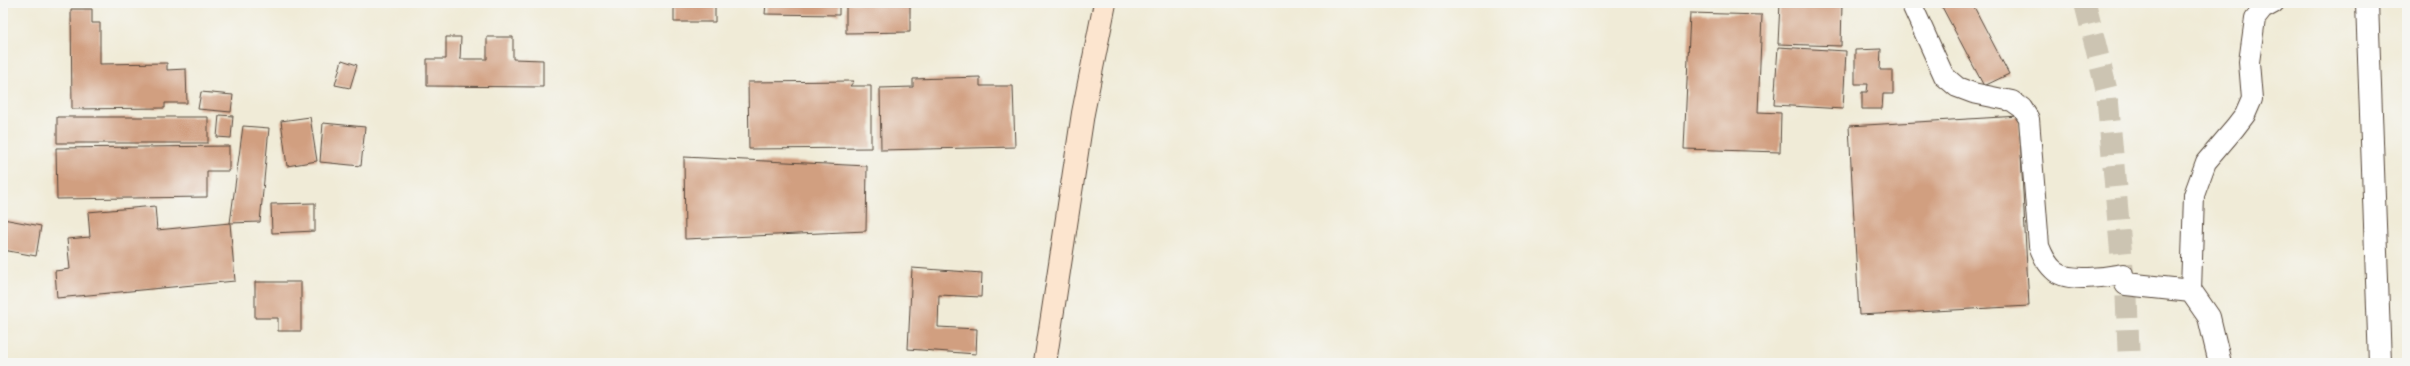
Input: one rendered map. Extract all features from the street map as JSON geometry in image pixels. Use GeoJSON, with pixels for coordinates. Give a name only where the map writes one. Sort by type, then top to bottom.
{"type":"FeatureCollection","features":[{"type":"Feature","properties":{"kind":"main road"},"geometry":{"type":"LineString","coordinates":[[1045,363],[1083,113],[1105,3]]}},
{"type":"Feature","properties":{"kind":"street"},"geometry":{"type":"LineString","coordinates":[[2367,3],[2380,363]]}},
{"type":"Feature","properties":{"kind":"street"},"geometry":{"type":"LineString","coordinates":[[2124,279],[2191,291],[2209,318],[2220,363]]}},
{"type":"Feature","properties":{"kind":"lane"},"geometry":{"type":"LineString","coordinates":[[1911,3],[1944,76],[1957,87],[1974,93],[2012,101],[2022,108],[2029,119],[2039,246],[2046,262],[2057,273],[2090,279],[2124,279]]}},
{"type":"Feature","properties":{"kind":"lane"},"geometry":{"type":"LineString","coordinates":[[2191,291],[2194,195],[2206,162],[2235,128],[2250,104],[2252,99],[2249,62],[2255,19],[2263,9],[2274,3]]}},
{"type":"Feature","properties":{"kind":"building"},"geometry":{"type":"Polygon","coordinates":[[[674,3],[715,3],[715,22],[674,22],[674,3]]]}},
{"type":"Feature","properties":{"kind":"building"},"geometry":{"type":"Polygon","coordinates":[[[766,3],[839,3],[839,15],[765,14],[766,3]]]}},
{"type":"Feature","properties":{"kind":"building"},"geometry":{"type":"Polygon","coordinates":[[[846,3],[910,3],[910,32],[846,33],[846,3]]]}},
{"type":"Feature","properties":{"kind":"building"},"geometry":{"type":"Polygon","coordinates":[[[1780,3],[1842,3],[1841,46],[1778,44],[1780,3]]]}},
{"type":"Feature","properties":{"kind":"building"},"geometry":{"type":"Polygon","coordinates":[[[1940,3],[1972,3],[2009,74],[1984,86],[1940,3]]]}},
{"type":"Feature","properties":{"kind":"building"},"geometry":{"type":"Polygon","coordinates":[[[71,9],[92,9],[92,23],[100,23],[100,64],[167,63],[167,70],[186,69],[187,103],[165,103],[165,108],[72,109],[71,9]]]}},
{"type":"Feature","properties":{"kind":"building"},"geometry":{"type":"Polygon","coordinates":[[[1690,13],[1762,15],[1758,112],[1781,113],[1780,152],[1684,149],[1690,13]]]}},
{"type":"Feature","properties":{"kind":"building"},"geometry":{"type":"Polygon","coordinates":[[[446,37],[461,37],[460,59],[487,59],[487,37],[513,37],[513,59],[543,60],[543,87],[427,86],[427,59],[446,59],[446,37]]]}},
{"type":"Feature","properties":{"kind":"building"},"geometry":{"type":"Polygon","coordinates":[[[1778,47],[1846,51],[1843,109],[1774,105],[1778,47]]]}},
{"type":"Feature","properties":{"kind":"building"},"geometry":{"type":"Polygon","coordinates":[[[1881,49],[1880,70],[1893,70],[1893,94],[1883,94],[1882,109],[1862,109],[1862,92],[1867,92],[1868,84],[1855,84],[1855,50],[1881,49]]]}},
{"type":"Feature","properties":{"kind":"building"},"geometry":{"type":"Polygon","coordinates":[[[342,60],[357,65],[350,88],[335,85],[342,60]]]}},
{"type":"Feature","properties":{"kind":"building"},"geometry":{"type":"Polygon","coordinates":[[[980,77],[980,86],[1013,86],[1015,147],[881,150],[880,88],[913,87],[913,79],[980,77]]]}},
{"type":"Feature","properties":{"kind":"building"},"geometry":{"type":"Polygon","coordinates":[[[854,81],[850,86],[871,86],[871,148],[749,149],[748,82],[854,81]]]}},
{"type":"Feature","properties":{"kind":"building"},"geometry":{"type":"Polygon","coordinates":[[[201,92],[233,95],[231,112],[198,109],[201,92]]]}},
{"type":"Feature","properties":{"kind":"building"},"geometry":{"type":"Polygon","coordinates":[[[219,115],[233,116],[231,138],[217,137],[219,115]]]}},
{"type":"Feature","properties":{"kind":"building"},"geometry":{"type":"Polygon","coordinates":[[[2019,116],[2029,306],[1859,315],[1849,126],[2019,116]]]}},
{"type":"Feature","properties":{"kind":"building"},"geometry":{"type":"Polygon","coordinates":[[[57,117],[208,117],[208,143],[57,143],[57,117]]]}},
{"type":"Feature","properties":{"kind":"building"},"geometry":{"type":"Polygon","coordinates":[[[310,117],[317,161],[287,166],[281,121],[310,117]]]}},
{"type":"Feature","properties":{"kind":"building"},"geometry":{"type":"Polygon","coordinates":[[[323,123],[365,127],[361,166],[320,162],[323,123]]]}},
{"type":"Feature","properties":{"kind":"building"},"geometry":{"type":"Polygon","coordinates":[[[243,126],[269,128],[260,222],[230,223],[243,126]]]}},
{"type":"Feature","properties":{"kind":"building"},"geometry":{"type":"Polygon","coordinates":[[[229,146],[229,171],[207,171],[207,197],[57,199],[56,148],[229,146]]]}},
{"type":"Feature","properties":{"kind":"building"},"geometry":{"type":"Polygon","coordinates":[[[684,157],[867,166],[866,231],[685,239],[684,157]]]}},
{"type":"Feature","properties":{"kind":"building"},"geometry":{"type":"Polygon","coordinates":[[[315,203],[315,231],[272,233],[271,204],[315,203]]]}},
{"type":"Feature","properties":{"kind":"building"},"geometry":{"type":"Polygon","coordinates":[[[155,206],[157,230],[230,223],[235,281],[57,298],[55,271],[70,269],[67,239],[90,237],[88,212],[155,206]]]}},
{"type":"Feature","properties":{"kind":"building"},"geometry":{"type":"Polygon","coordinates":[[[3,219],[41,226],[36,256],[3,250],[3,219]]]}},
{"type":"Feature","properties":{"kind":"building"},"geometry":{"type":"Polygon","coordinates":[[[912,268],[982,273],[981,297],[939,295],[938,327],[977,329],[976,354],[908,349],[912,268]]]}},
{"type":"Feature","properties":{"kind":"building"},"geometry":{"type":"Polygon","coordinates":[[[255,282],[301,282],[301,331],[278,331],[278,318],[255,318],[255,282]]]}},
{"type":"Feature","properties":{"kind":"tunnel"},"geometry":{"type":"LineString","coordinates":[[2085,3],[2107,92],[2123,274],[2126,284],[2129,363]]}}]}
